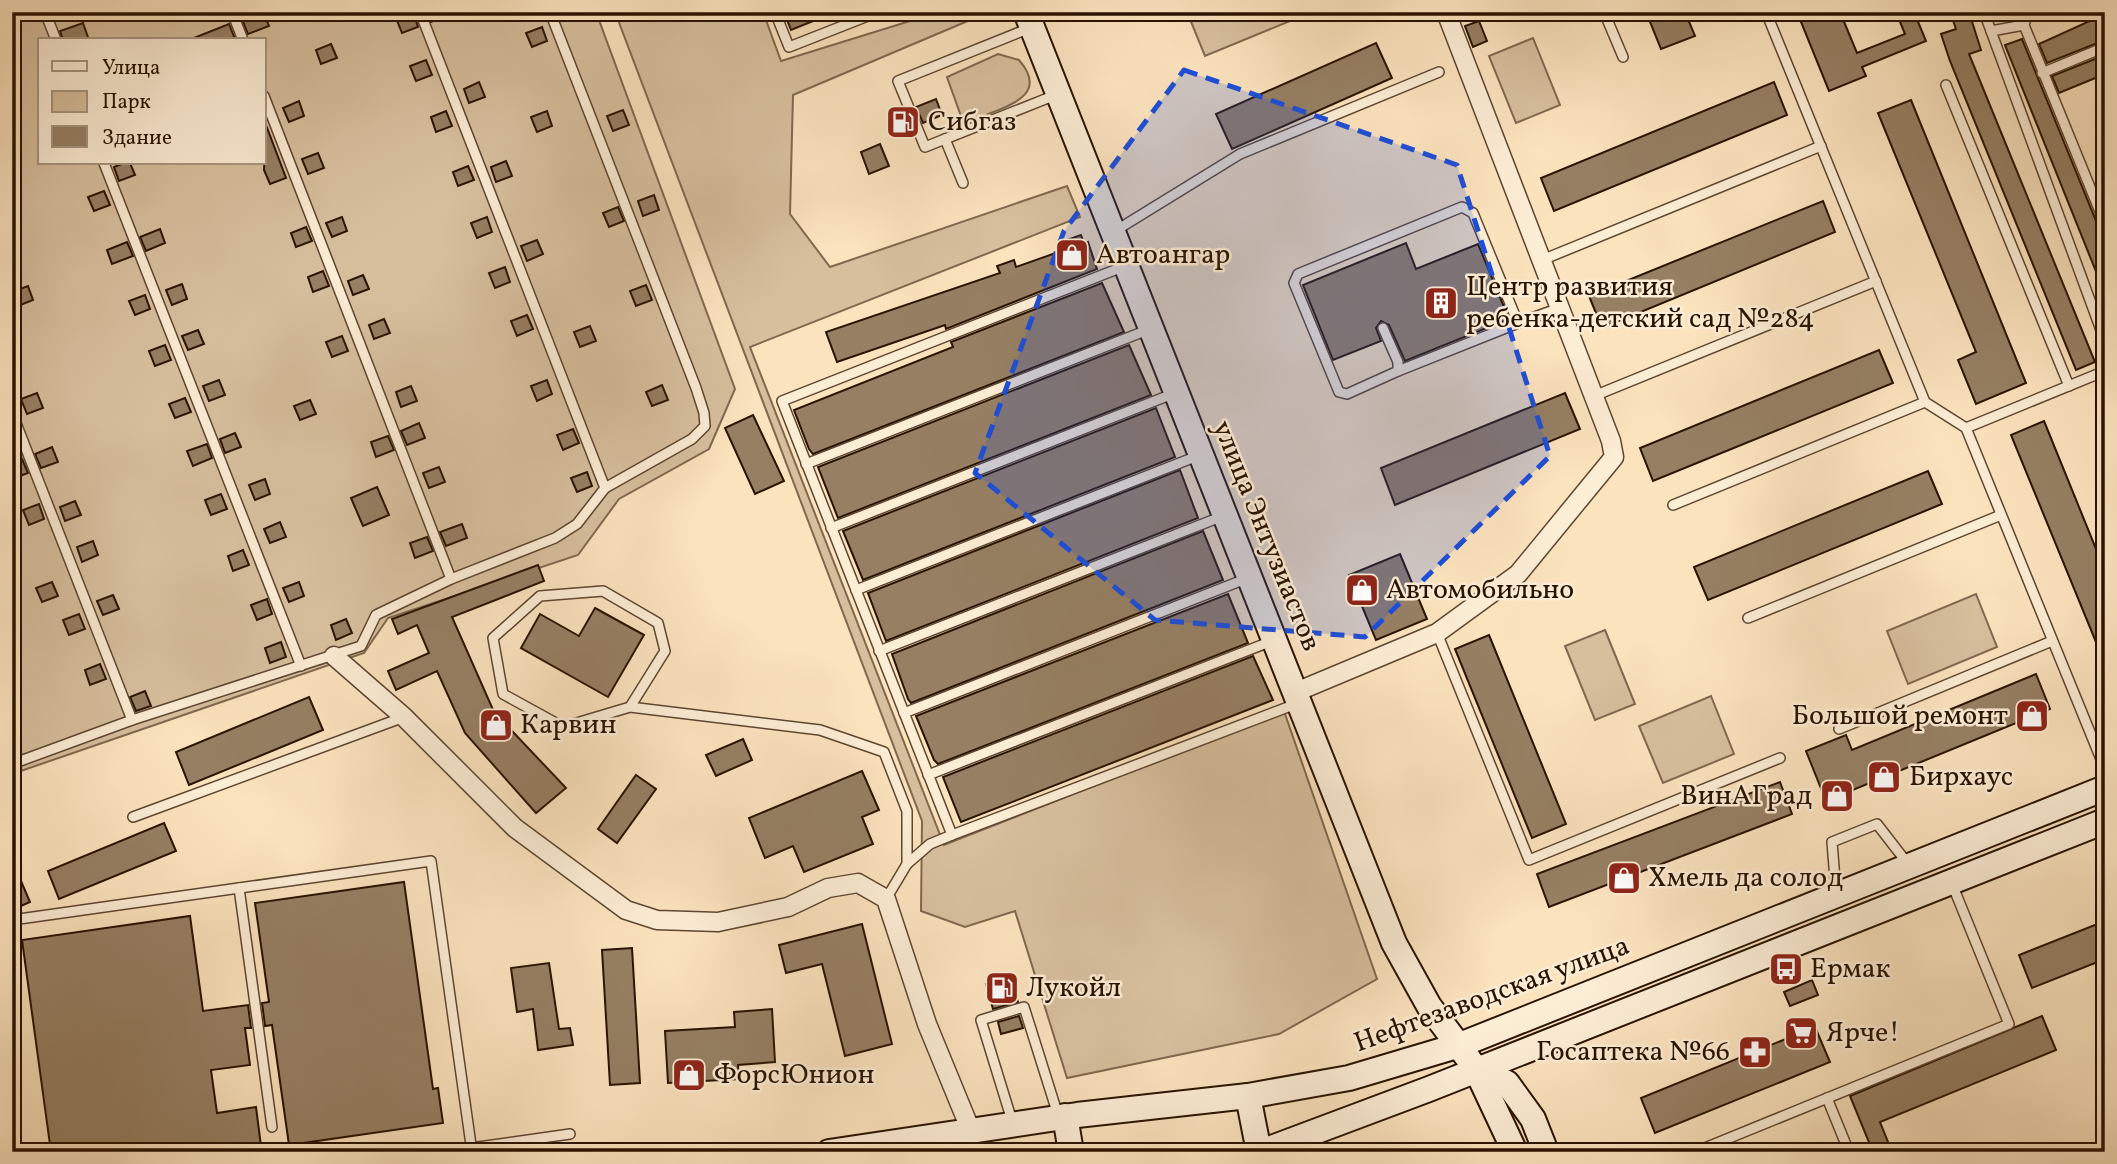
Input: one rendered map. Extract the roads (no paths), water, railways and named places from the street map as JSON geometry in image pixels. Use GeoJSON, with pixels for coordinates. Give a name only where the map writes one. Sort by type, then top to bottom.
{"type":"FeatureCollection","features":[{"type":"Feature","properties":{"kind":"main road","name":"улица Энтузиастов"},"geometry":{"type":"LineString","coordinates":[[1029,20],[1394,943],[1429,1006],[1476,1069],[1514,1152]]}},
{"type":"Feature","properties":{"kind":"main road","name":"Нефтезаводская улица"},"geometry":{"type":"LineString","coordinates":[[829,1152],[1061,1117],[1248,1096],[1349,1078],[1460,1045],[1908,864],[2105,788]]}},
{"type":"Feature","properties":{"kind":"main road","name":"Нефтезаводская улица"},"geometry":{"type":"LineString","coordinates":[[1260,1152],[2105,821]]}},
{"type":"Feature","properties":{"kind":"main road"},"geometry":{"type":"LineString","coordinates":[[1476,1069],[1507,1083],[1533,1119],[1546,1152]]}},
{"type":"Feature","properties":{"kind":"main road"},"geometry":{"type":"LineString","coordinates":[[1248,1096],[1260,1152]]}},
{"type":"Feature","properties":{"kind":"main road"},"geometry":{"type":"LineString","coordinates":[[1061,1117],[1071,1152]]}},
{"type":"Feature","properties":{"kind":"street"},"geometry":{"type":"LineString","coordinates":[[1298,697],[1437,633],[1518,574],[1614,457],[1594,396],[1446,12]]}},
{"type":"Feature","properties":{"kind":"street"},"geometry":{"type":"LineString","coordinates":[[334,656],[404,717],[515,828],[626,910],[657,920],[718,922],[788,908],[828,888],[858,883],[886,899],[927,1024],[971,1131]]}},
{"type":"Feature","properties":{"kind":"lane"},"geometry":{"type":"LineString","coordinates":[[45,12],[55,38]]}},
{"type":"Feature","properties":{"kind":"lane"},"geometry":{"type":"LineString","coordinates":[[232,12],[242,38]]}},
{"type":"Feature","properties":{"kind":"lane"},"geometry":{"type":"LineString","coordinates":[[420,12],[606,488]]}},
{"type":"Feature","properties":{"kind":"lane"},"geometry":{"type":"LineString","coordinates":[[12,764],[132,720],[361,646],[376,615],[451,579],[555,538],[577,524],[606,488],[692,439],[705,426],[705,414],[550,12]]}},
{"type":"Feature","properties":{"kind":"lane"},"geometry":{"type":"LineString","coordinates":[[775,12],[789,47],[878,12]]}},
{"type":"Feature","properties":{"kind":"lane"},"geometry":{"type":"LineString","coordinates":[[1605,12],[1623,57]]}},
{"type":"Feature","properties":{"kind":"lane"},"geometry":{"type":"LineString","coordinates":[[1766,12],[1925,402],[1966,428],[2105,769]]}},
{"type":"Feature","properties":{"kind":"lane"},"geometry":{"type":"LineString","coordinates":[[1984,12],[2105,341]]}},
{"type":"Feature","properties":{"kind":"lane"},"geometry":{"type":"LineString","coordinates":[[2028,12],[2024,25],[2105,224]]}},
{"type":"Feature","properties":{"kind":"lane"},"geometry":{"type":"LineString","coordinates":[[1029,20],[898,81],[925,147],[1058,93]]}},
{"type":"Feature","properties":{"kind":"lane"},"geometry":{"type":"LineString","coordinates":[[1991,31],[2024,25]]}},
{"type":"Feature","properties":{"kind":"lane"},"geometry":{"type":"LineString","coordinates":[[2042,73],[2105,47]]}},
{"type":"Feature","properties":{"kind":"lane"},"geometry":{"type":"LineString","coordinates":[[1113,232],[1240,154],[1439,72]]}},
{"type":"Feature","properties":{"kind":"lane"},"geometry":{"type":"LineString","coordinates":[[1946,85],[2069,386]]}},
{"type":"Feature","properties":{"kind":"lane"},"geometry":{"type":"LineString","coordinates":[[266,101],[451,579]]}},
{"type":"Feature","properties":{"kind":"lane"},"geometry":{"type":"LineString","coordinates":[[945,139],[962,183]]}},
{"type":"Feature","properties":{"kind":"lane"},"geometry":{"type":"LineString","coordinates":[[1542,260],[1821,146]]}},
{"type":"Feature","properties":{"kind":"lane"},"geometry":{"type":"LineString","coordinates":[[104,164],[301,666]]}},
{"type":"Feature","properties":{"kind":"lane"},"geometry":{"type":"LineString","coordinates":[[1526,320],[1516,318],[1473,213],[1462,207],[1298,274],[1294,283],[1339,392],[1347,394],[1398,371],[1560,308]]}},
{"type":"Feature","properties":{"kind":"lane"},"geometry":{"type":"LineString","coordinates":[[952,835],[782,401],[1127,265]]}},
{"type":"Feature","properties":{"kind":"lane"},"geometry":{"type":"LineString","coordinates":[[1594,396],[1876,281]]}},
{"type":"Feature","properties":{"kind":"lane"},"geometry":{"type":"LineString","coordinates":[[806,464],[1152,328]]}},
{"type":"Feature","properties":{"kind":"lane"},"geometry":{"type":"LineString","coordinates":[[1383,328],[1398,362],[1398,371]]}},
{"type":"Feature","properties":{"kind":"lane"},"geometry":{"type":"LineString","coordinates":[[1966,428],[2105,371]]}},
{"type":"Feature","properties":{"kind":"lane"},"geometry":{"type":"LineString","coordinates":[[831,528],[1177,392]]}},
{"type":"Feature","properties":{"kind":"lane"},"geometry":{"type":"LineString","coordinates":[[1673,505],[1925,402]]}},
{"type":"Feature","properties":{"kind":"lane"},"geometry":{"type":"LineString","coordinates":[[12,413],[132,720]]}},
{"type":"Feature","properties":{"kind":"lane"},"geometry":{"type":"LineString","coordinates":[[856,590],[1202,454]]}},
{"type":"Feature","properties":{"kind":"lane"},"geometry":{"type":"LineString","coordinates":[[1748,618],[2001,514]]}},
{"type":"Feature","properties":{"kind":"lane"},"geometry":{"type":"LineString","coordinates":[[879,651],[1224,516]]}},
{"type":"Feature","properties":{"kind":"lane"},"geometry":{"type":"LineString","coordinates":[[904,713],[1249,578]]}},
{"type":"Feature","properties":{"kind":"lane"},"geometry":{"type":"LineString","coordinates":[[630,707],[665,651],[658,623],[603,591],[540,596],[493,638],[503,694],[563,727],[630,707],[820,730],[884,752],[907,811],[907,864]]}},
{"type":"Feature","properties":{"kind":"lane"},"geometry":{"type":"LineString","coordinates":[[1437,633],[1529,860],[1780,758]]}},
{"type":"Feature","properties":{"kind":"lane"},"geometry":{"type":"LineString","coordinates":[[928,775],[1275,640]]}},
{"type":"Feature","properties":{"kind":"lane"},"geometry":{"type":"LineString","coordinates":[[1839,729],[2052,641]]}},
{"type":"Feature","properties":{"kind":"lane"},"geometry":{"type":"LineString","coordinates":[[886,899],[907,864],[930,844],[1298,697]]}},
{"type":"Feature","properties":{"kind":"lane"},"geometry":{"type":"LineString","coordinates":[[133,817],[404,717]]}},
{"type":"Feature","properties":{"kind":"lane"},"geometry":{"type":"LineString","coordinates":[[1836,894],[1832,842],[1877,824],[1908,864]]}},
{"type":"Feature","properties":{"kind":"lane"},"geometry":{"type":"LineString","coordinates":[[12,920],[431,861],[472,1150],[570,1134]]}},
{"type":"Feature","properties":{"kind":"lane"},"geometry":{"type":"LineString","coordinates":[[1695,1152],[2009,1024],[1952,882]]}},
{"type":"Feature","properties":{"kind":"lane"},"geometry":{"type":"LineString","coordinates":[[239,888],[272,1127]]}},
{"type":"Feature","properties":{"kind":"lane"},"geometry":{"type":"LineString","coordinates":[[1013,1124],[981,1020],[1024,1007],[1061,1117]]}},
{"type":"Feature","properties":{"kind":"lane"},"geometry":{"type":"LineString","coordinates":[[1827,1098],[1849,1152]]}},
{"type":"Feature","properties":{"kind":"lane"},"geometry":{"type":"LineString","coordinates":[[12,1122],[16,1152]]}},
{"type":"Feature","properties":{"kind":"place","name":"Сибгаз"},"geometry":{"type":"Point","coordinates":[903,122]}},
{"type":"Feature","properties":{"kind":"place","name":"Автоангар"},"geometry":{"type":"Point","coordinates":[1072,255]}},
{"type":"Feature","properties":{"kind":"place","name":"Центр развития ребенка-детский сад №284"},"geometry":{"type":"Point","coordinates":[1441,303]}},
{"type":"Feature","properties":{"kind":"place","name":"Автомобильно"},"geometry":{"type":"Point","coordinates":[1362,590]}},
{"type":"Feature","properties":{"kind":"place","name":"Большой ремонт"},"geometry":{"type":"Point","coordinates":[2032,716]}},
{"type":"Feature","properties":{"kind":"place","name":"Карвин"},"geometry":{"type":"Point","coordinates":[496,725]}},
{"type":"Feature","properties":{"kind":"place","name":"Бирхаус"},"geometry":{"type":"Point","coordinates":[1884,777]}},
{"type":"Feature","properties":{"kind":"place","name":"ВинАГрад"},"geometry":{"type":"Point","coordinates":[1837,796]}},
{"type":"Feature","properties":{"kind":"place","name":"Хмель да солод"},"geometry":{"type":"Point","coordinates":[1624,878]}},
{"type":"Feature","properties":{"kind":"place","name":"Ермак"},"geometry":{"type":"Point","coordinates":[1786,969]}},
{"type":"Feature","properties":{"kind":"place","name":"Лукойл"},"geometry":{"type":"Point","coordinates":[1002,988]}},
{"type":"Feature","properties":{"kind":"place","name":"Ярче!"},"geometry":{"type":"Point","coordinates":[1801,1033]}},
{"type":"Feature","properties":{"kind":"place","name":"Госаптека №66"},"geometry":{"type":"Point","coordinates":[1755,1052]}},
{"type":"Feature","properties":{"kind":"place","name":"ФорсЮнион"},"geometry":{"type":"Point","coordinates":[689,1075]}}]}
